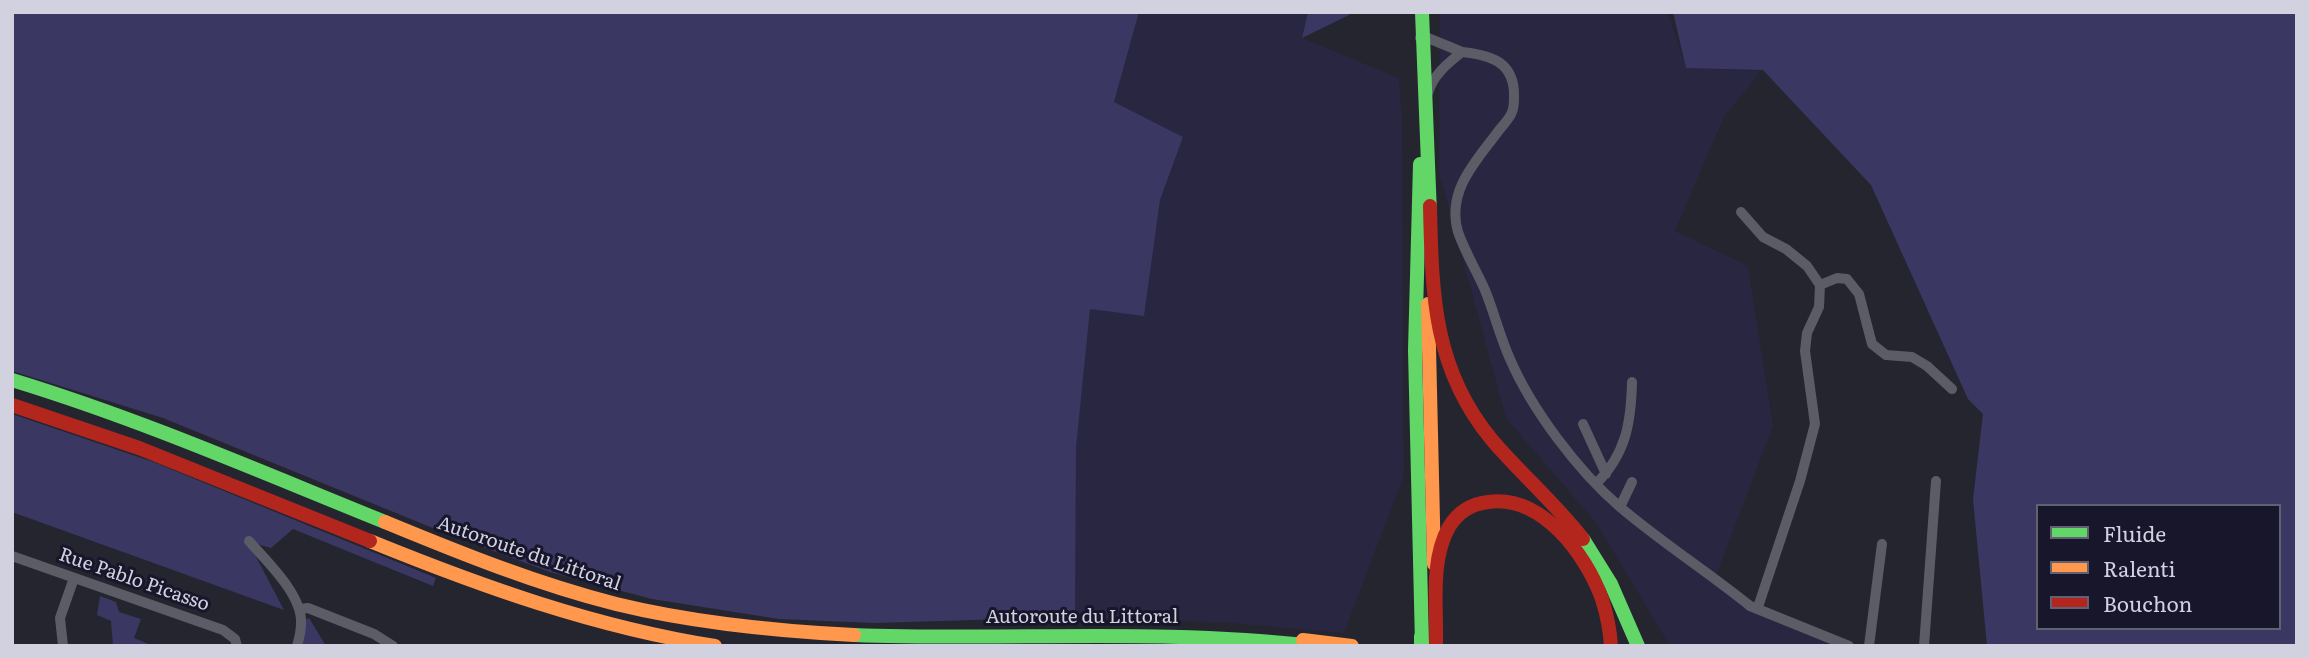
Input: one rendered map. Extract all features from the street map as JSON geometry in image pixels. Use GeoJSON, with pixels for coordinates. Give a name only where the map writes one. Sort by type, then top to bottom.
{"type":"FeatureCollection","features":[{"type":"Feature","properties":{"kind":"main road"},"geometry":{"type":"LineString","coordinates":[[1420,12],[1420,167],[1415,350],[1426,641]]}},
{"type":"Feature","properties":{"kind":"main road"},"geometry":{"type":"LineString","coordinates":[[1420,48],[1426,101],[1434,309],[1443,352],[1452,376],[1486,436],[1575,528],[1590,549],[1611,582],[1638,646]]}},
{"type":"Feature","properties":{"kind":"main road"},"geometry":{"type":"LineString","coordinates":[[1426,641],[1430,206]]}},
{"type":"Feature","properties":{"kind":"main road","name":"Autoroute du Littoral"},"geometry":{"type":"LineString","coordinates":[[12,380],[56,393],[198,445],[397,528],[494,565],[619,605],[751,628],[842,635],[932,637],[1163,634],[1312,646]]}},
{"type":"Feature","properties":{"kind":"main road"},"geometry":{"type":"LineString","coordinates":[[12,405],[153,453],[488,588],[571,615],[642,633],[715,646]]}},
{"type":"Feature","properties":{"kind":"main road"},"geometry":{"type":"LineString","coordinates":[[1426,641],[1440,553],[1448,528],[1474,504],[1501,499],[1521,503],[1539,514],[1580,557],[1607,609],[1611,646]]}},
{"type":"Feature","properties":{"kind":"main road"},"geometry":{"type":"LineString","coordinates":[[1163,634],[1244,635],[1352,646]]}},
{"type":"Feature","properties":{"kind":"street"},"geometry":{"type":"LineString","coordinates":[[1420,48],[1485,54],[1506,66],[1514,87],[1513,111],[1461,182],[1456,201],[1457,229],[1485,289],[1508,357],[1518,377],[1569,453],[1619,507],[1750,606],[1849,646]]}},
{"type":"Feature","properties":{"kind":"street"},"geometry":{"type":"LineString","coordinates":[[1420,48],[1434,67],[1444,67]]}},
{"type":"Feature","properties":{"kind":"street"},"geometry":{"type":"LineString","coordinates":[[1426,101],[1431,82],[1462,52]]}},
{"type":"Feature","properties":{"kind":"street"},"geometry":{"type":"LineString","coordinates":[[1741,212],[1763,237],[1807,266],[1820,285],[1819,307],[1807,333],[1805,351],[1815,424],[1800,481],[1759,604],[1755,608]]}},
{"type":"Feature","properties":{"kind":"street"},"geometry":{"type":"LineString","coordinates":[[1820,285],[1837,278],[1847,279],[1859,294],[1872,344],[1886,355],[1912,357],[1927,366],[1952,389]]}},
{"type":"Feature","properties":{"kind":"street"},"geometry":{"type":"LineString","coordinates":[[1596,484],[1606,474],[1617,455],[1631,415],[1632,383]]}},
{"type":"Feature","properties":{"kind":"street"},"geometry":{"type":"LineString","coordinates":[[1583,425],[1606,474]]}},
{"type":"Feature","properties":{"kind":"street"},"geometry":{"type":"LineString","coordinates":[[1924,646],[1936,481]]}},
{"type":"Feature","properties":{"kind":"street"},"geometry":{"type":"LineString","coordinates":[[1619,507],[1632,482]]}},
{"type":"Feature","properties":{"kind":"street"},"geometry":{"type":"LineString","coordinates":[[249,541],[285,584],[300,609],[301,624],[297,646]]}},
{"type":"Feature","properties":{"kind":"street"},"geometry":{"type":"LineString","coordinates":[[1868,646],[1882,544]]}},
{"type":"Feature","properties":{"kind":"street","name":"Rue Pablo Picasso"},"geometry":{"type":"LineString","coordinates":[[12,556],[223,630],[235,639],[237,646]]}},
{"type":"Feature","properties":{"kind":"street"},"geometry":{"type":"LineString","coordinates":[[63,646],[60,618],[74,578]]}},
{"type":"Feature","properties":{"kind":"street"},"geometry":{"type":"LineString","coordinates":[[300,609],[308,608],[374,634],[393,646]]}},
{"type":"Feature","properties":{"kind":"shaded area"},"geometry":{"type":"Polygon","coordinates":[[[12,12],[1139,12],[1114,102],[1183,137],[1160,200],[1144,316],[1090,309],[1076,448],[1075,617],[874,623],[779,619],[652,599],[550,572],[445,533],[163,418],[12,371],[12,12]]]}},
{"type":"Feature","properties":{"kind":"shaded area"},"geometry":{"type":"Polygon","coordinates":[[[1139,12],[1308,12],[1302,38],[1399,78],[1402,119],[1404,475],[1344,633],[1230,623],[1075,617],[1076,448],[1090,309],[1144,315],[1160,200],[1183,137],[1114,102],[1139,12]]]}},
{"type":"Feature","properties":{"kind":"shaded area"},"geometry":{"type":"Polygon","coordinates":[[[1308,12],[1350,12],[1349,15],[1302,38],[1308,12]]]}},
{"type":"Feature","properties":{"kind":"shaded area"},"geometry":{"type":"Polygon","coordinates":[[[1440,12],[1668,12],[1686,68],[1761,71],[1724,117],[1675,231],[1748,266],[1773,426],[1716,576],[1749,603],[1850,646],[1670,646],[1597,524],[1506,418],[1439,172],[1440,12]]]}},
{"type":"Feature","properties":{"kind":"shaded area"},"geometry":{"type":"Polygon","coordinates":[[[1673,12],[2297,12],[2297,646],[1987,646],[1973,499],[1983,414],[1968,399],[1871,185],[1763,70],[1686,68],[1673,12]]]}},
{"type":"Feature","properties":{"kind":"shaded area"},"geometry":{"type":"Polygon","coordinates":[[[12,414],[156,463],[436,578],[433,586],[293,529],[271,548],[257,544],[252,549],[284,610],[12,512],[12,414]]]}},
{"type":"Feature","properties":{"kind":"shaded area"},"geometry":{"type":"Polygon","coordinates":[[[100,596],[116,602],[119,612],[141,619],[134,638],[153,646],[113,646],[111,621],[97,615],[100,596]]]}},
{"type":"Feature","properties":{"kind":"shaded area"},"geometry":{"type":"Polygon","coordinates":[[[309,618],[326,646],[301,646],[305,620],[309,618]]]}},
{"type":"Feature","properties":{"kind":"traffic: fast"},"geometry":{"type":"LineString","coordinates":[[1422,12],[1430,214]]}},
{"type":"Feature","properties":{"kind":"traffic: fast"},"geometry":{"type":"LineString","coordinates":[[1420,164],[1415,350],[1422,644]]}},
{"type":"Feature","properties":{"kind":"traffic: fast"},"geometry":{"type":"LineString","coordinates":[[12,380],[154,429],[385,522]]}},
{"type":"Feature","properties":{"kind":"traffic: fast"},"geometry":{"type":"LineString","coordinates":[[1583,539],[1611,584],[1638,646]]}},
{"type":"Feature","properties":{"kind":"traffic: fast"},"geometry":{"type":"LineString","coordinates":[[854,635],[1141,636],[1313,646]]}},
{"type":"Feature","properties":{"kind":"traffic: fast"},"geometry":{"type":"LineString","coordinates":[[1421,636],[1421,646]]}},
{"type":"Feature","properties":{"kind":"traffic: slow"},"geometry":{"type":"LineString","coordinates":[[1428,304],[1434,564]]}},
{"type":"Feature","properties":{"kind":"traffic: slow"},"geometry":{"type":"LineString","coordinates":[[385,522],[528,577],[616,604],[734,625],[854,635]]}},
{"type":"Feature","properties":{"kind":"traffic: slow"},"geometry":{"type":"LineString","coordinates":[[370,541],[540,604],[626,628],[715,646]]}},
{"type":"Feature","properties":{"kind":"traffic: slow"},"geometry":{"type":"LineString","coordinates":[[1303,640],[1352,646]]}},
{"type":"Feature","properties":{"kind":"traffic: jam"},"geometry":{"type":"LineString","coordinates":[[1430,206],[1435,300],[1447,358],[1458,386],[1472,413],[1492,440],[1583,539]]}},
{"type":"Feature","properties":{"kind":"traffic: jam"},"geometry":{"type":"LineString","coordinates":[[12,405],[139,448],[370,541]]}},
{"type":"Feature","properties":{"kind":"traffic: jam"},"geometry":{"type":"LineString","coordinates":[[1436,643],[1437,569],[1439,554],[1449,527],[1456,517],[1471,507],[1488,502],[1507,502],[1526,507],[1543,517],[1573,546],[1602,599],[1611,646]]}}]}
